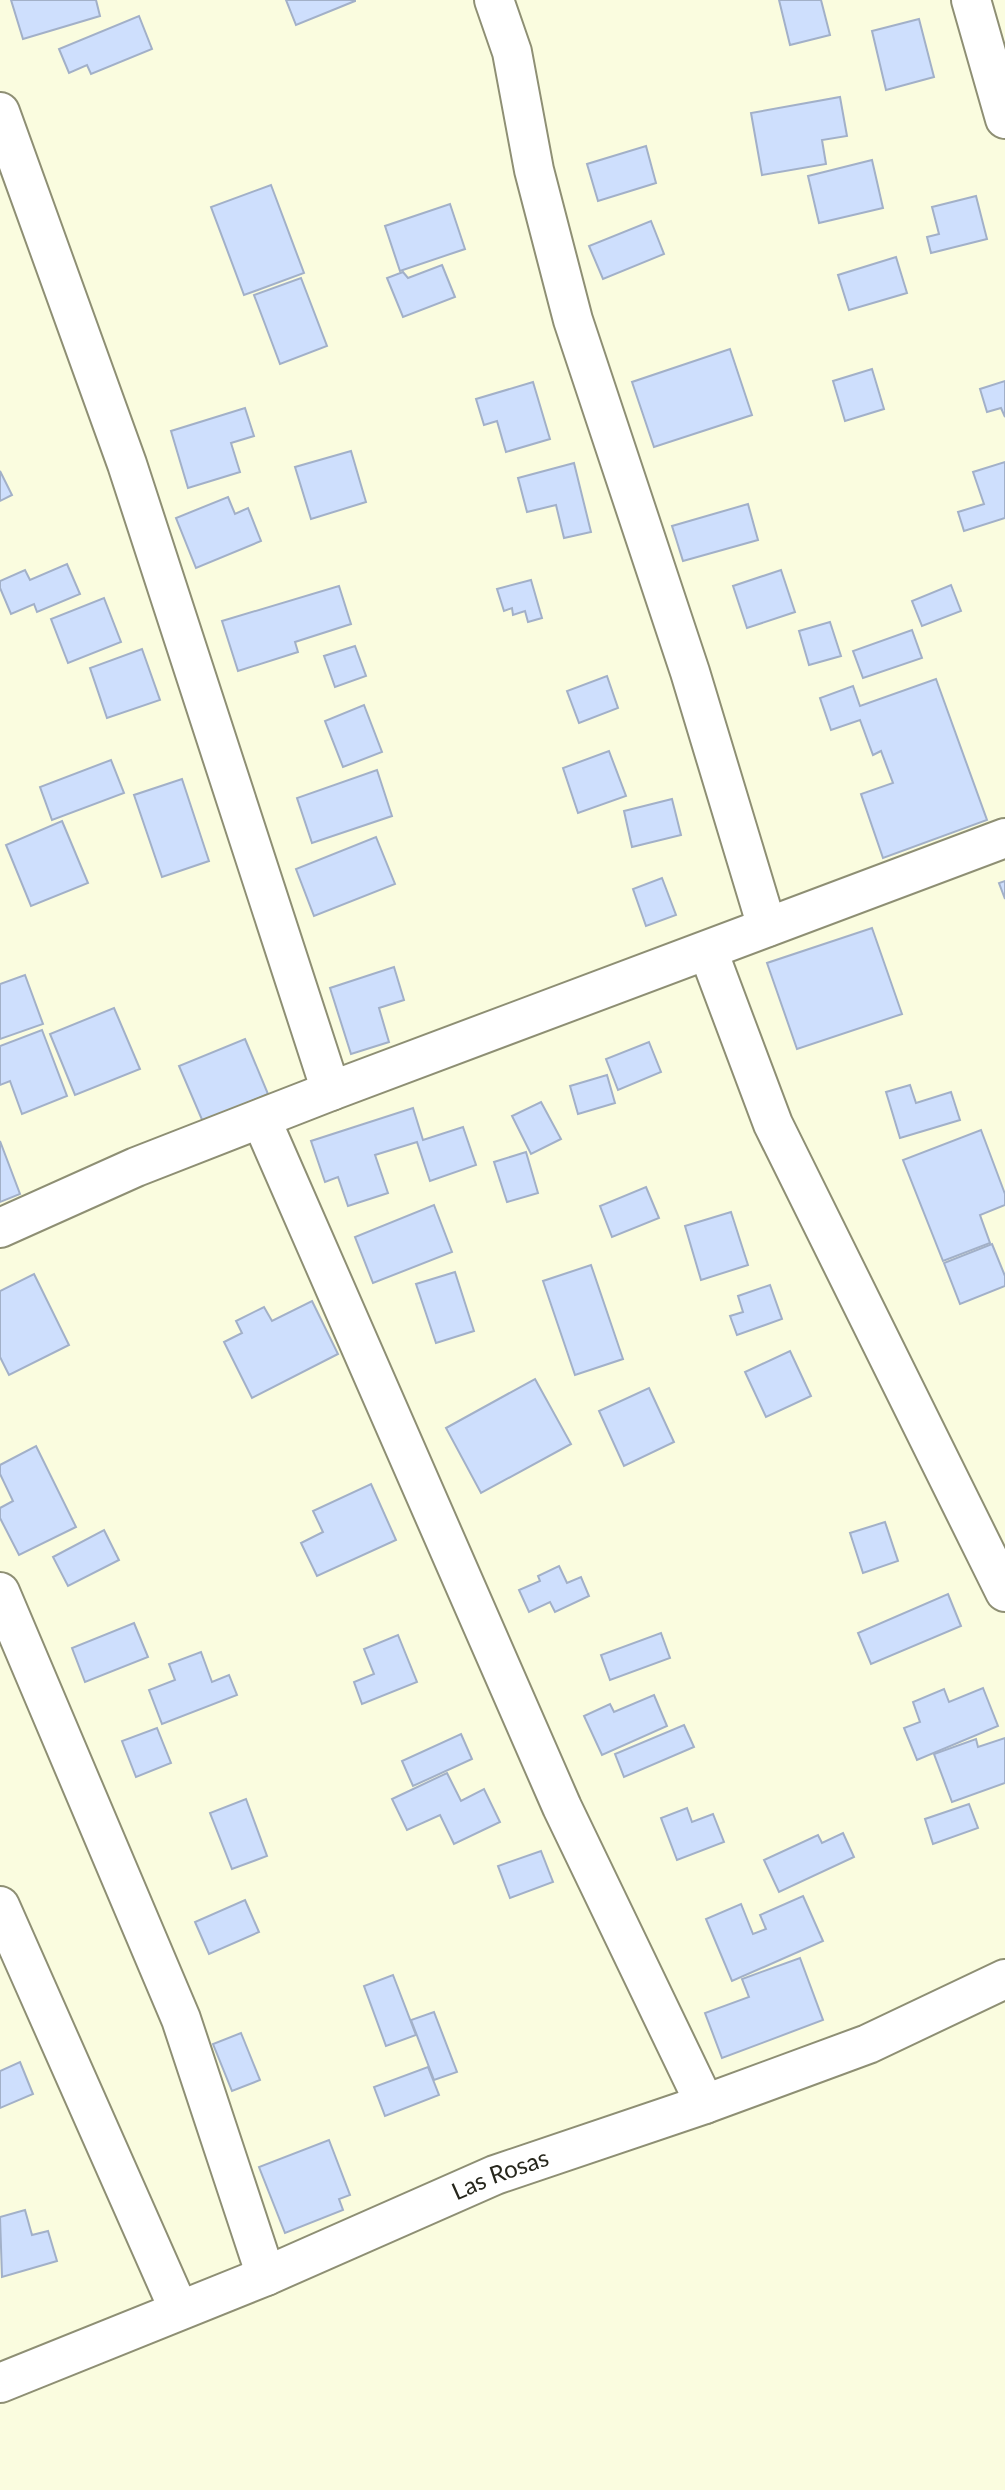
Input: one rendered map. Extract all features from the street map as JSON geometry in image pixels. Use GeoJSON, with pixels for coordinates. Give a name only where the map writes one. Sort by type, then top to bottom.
{"type":"FeatureCollection","features":[{"type":"Feature","properties":{"kind":"street"},"geometry":{"type":"LineString","coordinates":[[494,0],[512,52],[534,170],[573,320],[690,671],[767,927]]}},
{"type":"Feature","properties":{"kind":"street"},"geometry":{"type":"LineString","coordinates":[[971,0],[1005,119]]}},
{"type":"Feature","properties":{"kind":"street"},"geometry":{"type":"LineString","coordinates":[[0,112],[127,464],[331,1091]]}},
{"type":"Feature","properties":{"kind":"street"},"geometry":{"type":"LineString","coordinates":[[0,1228],[136,1167],[331,1091],[1005,838]]}},
{"type":"Feature","properties":{"kind":"street"},"geometry":{"type":"LineString","coordinates":[[708,951],[773,1124],[1005,1592]]}},
{"type":"Feature","properties":{"kind":"street"},"geometry":{"type":"LineString","coordinates":[[261,1119],[562,1807],[705,2104]]}},
{"type":"Feature","properties":{"kind":"street"},"geometry":{"type":"LineString","coordinates":[[0,1592],[181,2018],[266,2276]]}},
{"type":"Feature","properties":{"kind":"street"},"geometry":{"type":"LineString","coordinates":[[0,1906],[179,2311]]}},
{"type":"Feature","properties":{"kind":"street","name":"Las Rosas"},"geometry":{"type":"LineString","coordinates":[[0,2383],[266,2276],[495,2175],[705,2104],[868,2044],[1005,1979]]}},
{"type":"Feature","properties":{"kind":"building"},"geometry":{"type":"Polygon","coordinates":[[[11,0],[96,0],[100,16],[23,39],[11,0]]]}},
{"type":"Feature","properties":{"kind":"building"},"geometry":{"type":"Polygon","coordinates":[[[286,0],[355,0],[355,1],[296,25],[286,0]]]}},
{"type":"Feature","properties":{"kind":"building"},"geometry":{"type":"Polygon","coordinates":[[[779,0],[821,0],[830,35],[790,45],[779,0]]]}},
{"type":"Feature","properties":{"kind":"building"},"geometry":{"type":"Polygon","coordinates":[[[139,16],[152,49],[91,74],[87,65],[69,73],[59,49],[139,16]]]}},
{"type":"Feature","properties":{"kind":"building"},"geometry":{"type":"Polygon","coordinates":[[[919,19],[934,77],[886,90],[872,31],[919,19]]]}},
{"type":"Feature","properties":{"kind":"building"},"geometry":{"type":"Polygon","coordinates":[[[840,97],[847,136],[822,140],[826,164],[762,175],[751,113],[840,97]]]}},
{"type":"Feature","properties":{"kind":"building"},"geometry":{"type":"Polygon","coordinates":[[[646,146],[656,183],[598,201],[587,164],[646,146]]]}},
{"type":"Feature","properties":{"kind":"building"},"geometry":{"type":"Polygon","coordinates":[[[872,160],[883,208],[819,223],[808,176],[872,160]]]}},
{"type":"Feature","properties":{"kind":"building"},"geometry":{"type":"Polygon","coordinates":[[[271,185],[304,273],[244,295],[211,207],[271,185]]]}},
{"type":"Feature","properties":{"kind":"building"},"geometry":{"type":"Polygon","coordinates":[[[976,196],[987,239],[931,253],[927,237],[939,234],[932,207],[976,196]]]}},
{"type":"Feature","properties":{"kind":"building"},"geometry":{"type":"Polygon","coordinates":[[[450,204],[465,249],[400,271],[385,226],[450,204]]]}},
{"type":"Feature","properties":{"kind":"building"},"geometry":{"type":"Polygon","coordinates":[[[651,221],[664,254],[603,279],[589,246],[651,221]]]}},
{"type":"Feature","properties":{"kind":"building"},"geometry":{"type":"Polygon","coordinates":[[[896,257],[907,293],[849,310],[838,275],[896,257]]]}},
{"type":"Feature","properties":{"kind":"building"},"geometry":{"type":"Polygon","coordinates":[[[442,265],[455,297],[403,317],[387,278],[403,272],[408,278],[442,265]]]}},
{"type":"Feature","properties":{"kind":"building"},"geometry":{"type":"Polygon","coordinates":[[[301,278],[327,346],[280,364],[254,295],[301,278]]]}},
{"type":"Feature","properties":{"kind":"building"},"geometry":{"type":"Polygon","coordinates":[[[730,349],[752,415],[654,447],[632,382],[730,349]]]}},
{"type":"Feature","properties":{"kind":"building"},"geometry":{"type":"Polygon","coordinates":[[[872,369],[884,409],[845,421],[833,381],[872,369]]]}},
{"type":"Feature","properties":{"kind":"building"},"geometry":{"type":"Polygon","coordinates":[[[1005,381],[1005,417],[1001,408],[987,412],[980,389],[1005,381]]]}},
{"type":"Feature","properties":{"kind":"building"},"geometry":{"type":"Polygon","coordinates":[[[533,382],[550,439],[506,452],[497,421],[484,425],[476,399],[533,382]]]}},
{"type":"Feature","properties":{"kind":"building"},"geometry":{"type":"Polygon","coordinates":[[[245,408],[254,436],[231,443],[240,472],[188,488],[171,431],[245,408]]]}},
{"type":"Feature","properties":{"kind":"building"},"geometry":{"type":"Polygon","coordinates":[[[351,451],[366,502],[311,519],[295,467],[351,451]]]}},
{"type":"Feature","properties":{"kind":"building"},"geometry":{"type":"Polygon","coordinates":[[[1005,462],[1005,518],[964,531],[958,512],[984,504],[973,472],[1005,462]]]}},
{"type":"Feature","properties":{"kind":"building"},"geometry":{"type":"Polygon","coordinates":[[[574,463],[591,532],[564,538],[556,505],[527,512],[518,478],[574,463]]]}},
{"type":"Feature","properties":{"kind":"building"},"geometry":{"type":"Polygon","coordinates":[[[0,471],[12,495],[0,501],[0,471]]]}},
{"type":"Feature","properties":{"kind":"building"},"geometry":{"type":"Polygon","coordinates":[[[228,497],[235,514],[248,508],[261,541],[196,568],[176,518],[228,497]]]}},
{"type":"Feature","properties":{"kind":"building"},"geometry":{"type":"Polygon","coordinates":[[[748,504],[758,540],[683,561],[672,526],[748,504]]]}},
{"type":"Feature","properties":{"kind":"building"},"geometry":{"type":"Polygon","coordinates":[[[67,564],[80,594],[37,612],[34,604],[11,614],[0,588],[0,581],[25,570],[30,580],[67,564]]]}},
{"type":"Feature","properties":{"kind":"building"},"geometry":{"type":"Polygon","coordinates":[[[781,570],[795,612],[747,628],[733,586],[781,570]]]}},
{"type":"Feature","properties":{"kind":"building"},"geometry":{"type":"Polygon","coordinates":[[[531,580],[542,618],[528,622],[525,611],[513,615],[512,608],[504,611],[497,589],[531,580]]]}},
{"type":"Feature","properties":{"kind":"building"},"geometry":{"type":"Polygon","coordinates":[[[951,585],[961,611],[922,626],[912,601],[951,585]]]}},
{"type":"Feature","properties":{"kind":"building"},"geometry":{"type":"Polygon","coordinates":[[[339,586],[351,624],[295,642],[298,652],[238,671],[222,621],[339,586]]]}},
{"type":"Feature","properties":{"kind":"building"},"geometry":{"type":"Polygon","coordinates":[[[104,598],[121,642],[68,663],[51,619],[104,598]]]}},
{"type":"Feature","properties":{"kind":"building"},"geometry":{"type":"Polygon","coordinates":[[[830,622],[841,656],[809,665],[799,631],[830,622]]]}},
{"type":"Feature","properties":{"kind":"building"},"geometry":{"type":"Polygon","coordinates":[[[912,630],[922,658],[863,678],[853,651],[912,630]]]}},
{"type":"Feature","properties":{"kind":"building"},"geometry":{"type":"Polygon","coordinates":[[[355,646],[366,676],[335,687],[324,656],[355,646]]]}},
{"type":"Feature","properties":{"kind":"building"},"geometry":{"type":"Polygon","coordinates":[[[142,649],[160,700],[107,718],[90,668],[142,649]]]}},
{"type":"Feature","properties":{"kind":"building"},"geometry":{"type":"Polygon","coordinates":[[[607,676],[618,708],[579,723],[567,691],[607,676]]]}},
{"type":"Feature","properties":{"kind":"building"},"geometry":{"type":"Polygon","coordinates":[[[936,679],[987,820],[883,858],[861,794],[893,783],[881,751],[873,755],[860,720],[831,730],[820,698],[853,686],[860,706],[936,679]]]}},
{"type":"Feature","properties":{"kind":"building"},"geometry":{"type":"Polygon","coordinates":[[[364,705],[382,752],[343,767],[325,721],[364,705]]]}},
{"type":"Feature","properties":{"kind":"building"},"geometry":{"type":"Polygon","coordinates":[[[609,751],[626,796],[578,813],[563,768],[609,751]]]}},
{"type":"Feature","properties":{"kind":"building"},"geometry":{"type":"Polygon","coordinates":[[[111,760],[124,793],[52,820],[40,787],[111,760]]]}},
{"type":"Feature","properties":{"kind":"building"},"geometry":{"type":"Polygon","coordinates":[[[377,770],[392,816],[312,843],[297,798],[377,770]]]}},
{"type":"Feature","properties":{"kind":"building"},"geometry":{"type":"Polygon","coordinates":[[[182,779],[209,861],[162,877],[134,795],[182,779]]]}},
{"type":"Feature","properties":{"kind":"building"},"geometry":{"type":"Polygon","coordinates":[[[672,799],[681,835],[632,847],[624,811],[672,799]]]}},
{"type":"Feature","properties":{"kind":"building"},"geometry":{"type":"Polygon","coordinates":[[[62,821],[88,883],[31,906],[6,845],[62,821]]]}},
{"type":"Feature","properties":{"kind":"building"},"geometry":{"type":"Polygon","coordinates":[[[376,837],[395,884],[314,916],[296,869],[376,837]]]}},
{"type":"Feature","properties":{"kind":"building"},"geometry":{"type":"Polygon","coordinates":[[[662,878],[676,915],[646,926],[633,889],[662,878]]]}},
{"type":"Feature","properties":{"kind":"building"},"geometry":{"type":"Polygon","coordinates":[[[1005,881],[1005,899],[999,883],[1005,881]]]}},
{"type":"Feature","properties":{"kind":"building"},"geometry":{"type":"Polygon","coordinates":[[[872,928],[902,1014],[797,1049],[767,963],[872,928]]]}},
{"type":"Feature","properties":{"kind":"building"},"geometry":{"type":"Polygon","coordinates":[[[394,967],[404,1000],[379,1008],[389,1042],[351,1054],[330,988],[394,967]]]}},
{"type":"Feature","properties":{"kind":"building"},"geometry":{"type":"Polygon","coordinates":[[[25,975],[43,1024],[0,1039],[0,984],[25,975]]]}},
{"type":"Feature","properties":{"kind":"building"},"geometry":{"type":"Polygon","coordinates":[[[114,1008],[140,1069],[75,1095],[50,1034],[114,1008]]]}},
{"type":"Feature","properties":{"kind":"building"},"geometry":{"type":"Polygon","coordinates":[[[42,1030],[67,1096],[22,1114],[10,1081],[0,1085],[0,1046],[42,1030]]]}},
{"type":"Feature","properties":{"kind":"building"},"geometry":{"type":"Polygon","coordinates":[[[245,1039],[268,1094],[203,1122],[179,1066],[245,1039]]]}},
{"type":"Feature","properties":{"kind":"building"},"geometry":{"type":"Polygon","coordinates":[[[649,1042],[661,1072],[618,1090],[606,1059],[649,1042]]]}},
{"type":"Feature","properties":{"kind":"building"},"geometry":{"type":"Polygon","coordinates":[[[607,1075],[615,1103],[578,1114],[570,1086],[607,1075]]]}},
{"type":"Feature","properties":{"kind":"building"},"geometry":{"type":"Polygon","coordinates":[[[910,1085],[916,1103],[951,1092],[960,1120],[900,1138],[886,1092],[910,1085]]]}},
{"type":"Feature","properties":{"kind":"building"},"geometry":{"type":"Polygon","coordinates":[[[541,1102],[561,1139],[531,1154],[512,1116],[541,1102]]]}},
{"type":"Feature","properties":{"kind":"building"},"geometry":{"type":"Polygon","coordinates":[[[413,1108],[423,1140],[463,1127],[476,1165],[430,1181],[417,1142],[375,1155],[388,1193],[348,1206],[338,1177],[325,1182],[311,1141],[413,1108]]]}},
{"type":"Feature","properties":{"kind":"building"},"geometry":{"type":"Polygon","coordinates":[[[981,1130],[1005,1194],[1005,1205],[980,1215],[990,1243],[943,1261],[903,1160],[981,1130]]]}},
{"type":"Feature","properties":{"kind":"building"},"geometry":{"type":"Polygon","coordinates":[[[0,1141],[20,1194],[0,1202],[0,1141]]]}},
{"type":"Feature","properties":{"kind":"building"},"geometry":{"type":"Polygon","coordinates":[[[526,1152],[538,1193],[507,1202],[494,1162],[526,1152]]]}},
{"type":"Feature","properties":{"kind":"building"},"geometry":{"type":"Polygon","coordinates":[[[646,1187],[659,1218],[612,1237],[600,1206],[646,1187]]]}},
{"type":"Feature","properties":{"kind":"building"},"geometry":{"type":"Polygon","coordinates":[[[434,1205],[452,1252],[373,1283],[355,1237],[434,1205]]]}},
{"type":"Feature","properties":{"kind":"building"},"geometry":{"type":"Polygon","coordinates":[[[731,1212],[748,1265],[701,1280],[685,1226],[731,1212]]]}},
{"type":"Feature","properties":{"kind":"building"},"geometry":{"type":"Polygon","coordinates":[[[992,1244],[1005,1276],[1005,1286],[960,1304],[944,1263],[992,1244]]]}},
{"type":"Feature","properties":{"kind":"building"},"geometry":{"type":"Polygon","coordinates":[[[591,1265],[623,1359],[575,1375],[543,1281],[591,1265]]]}},
{"type":"Feature","properties":{"kind":"building"},"geometry":{"type":"Polygon","coordinates":[[[455,1272],[474,1331],[436,1343],[416,1284],[455,1272]]]}},
{"type":"Feature","properties":{"kind":"building"},"geometry":{"type":"Polygon","coordinates":[[[34,1274],[69,1345],[9,1375],[0,1357],[0,1291],[34,1274]]]}},
{"type":"Feature","properties":{"kind":"building"},"geometry":{"type":"Polygon","coordinates":[[[770,1285],[782,1319],[737,1335],[730,1316],[743,1312],[738,1296],[770,1285]]]}},
{"type":"Feature","properties":{"kind":"building"},"geometry":{"type":"Polygon","coordinates":[[[312,1301],[338,1354],[252,1398],[224,1342],[242,1333],[236,1321],[264,1307],[272,1321],[312,1301]]]}},
{"type":"Feature","properties":{"kind":"building"},"geometry":{"type":"Polygon","coordinates":[[[790,1351],[811,1396],[766,1417],[745,1372],[790,1351]]]}},
{"type":"Feature","properties":{"kind":"building"},"geometry":{"type":"Polygon","coordinates":[[[535,1379],[571,1444],[481,1493],[446,1428],[535,1379]]]}},
{"type":"Feature","properties":{"kind":"building"},"geometry":{"type":"Polygon","coordinates":[[[649,1388],[674,1442],[624,1466],[599,1411],[649,1388]]]}},
{"type":"Feature","properties":{"kind":"building"},"geometry":{"type":"Polygon","coordinates":[[[36,1446],[76,1527],[19,1555],[0,1518],[0,1508],[13,1501],[0,1474],[0,1465],[36,1446]]]}},
{"type":"Feature","properties":{"kind":"building"},"geometry":{"type":"Polygon","coordinates":[[[371,1484],[396,1540],[317,1576],[301,1543],[323,1532],[313,1511],[371,1484]]]}},
{"type":"Feature","properties":{"kind":"building"},"geometry":{"type":"Polygon","coordinates":[[[885,1522],[898,1561],[863,1573],[850,1533],[885,1522]]]}},
{"type":"Feature","properties":{"kind":"building"},"geometry":{"type":"Polygon","coordinates":[[[104,1530],[119,1560],[68,1586],[53,1557],[104,1530]]]}},
{"type":"Feature","properties":{"kind":"building"},"geometry":{"type":"Polygon","coordinates":[[[559,1566],[567,1583],[581,1577],[589,1596],[555,1612],[550,1602],[529,1612],[519,1590],[540,1581],[538,1576],[559,1566]]]}},
{"type":"Feature","properties":{"kind":"building"},"geometry":{"type":"Polygon","coordinates":[[[948,1594],[961,1626],[871,1664],[858,1633],[948,1594]]]}},
{"type":"Feature","properties":{"kind":"building"},"geometry":{"type":"Polygon","coordinates":[[[134,1623],[148,1657],[85,1682],[72,1648],[134,1623]]]}},
{"type":"Feature","properties":{"kind":"building"},"geometry":{"type":"Polygon","coordinates":[[[661,1633],[670,1658],[610,1680],[601,1655],[661,1633]]]}},
{"type":"Feature","properties":{"kind":"building"},"geometry":{"type":"Polygon","coordinates":[[[398,1635],[417,1682],[362,1704],[354,1682],[374,1674],[364,1649],[398,1635]]]}},
{"type":"Feature","properties":{"kind":"building"},"geometry":{"type":"Polygon","coordinates":[[[201,1652],[212,1682],[229,1675],[237,1695],[162,1724],[149,1690],[175,1680],[169,1664],[201,1652]]]}},
{"type":"Feature","properties":{"kind":"building"},"geometry":{"type":"Polygon","coordinates":[[[983,1688],[998,1726],[917,1760],[904,1728],[920,1722],[913,1702],[944,1689],[949,1702],[983,1688]]]}},
{"type":"Feature","properties":{"kind":"building"},"geometry":{"type":"Polygon","coordinates":[[[654,1695],[667,1726],[602,1755],[584,1716],[610,1704],[614,1712],[654,1695]]]}},
{"type":"Feature","properties":{"kind":"building"},"geometry":{"type":"Polygon","coordinates":[[[684,1725],[694,1747],[624,1777],[615,1754],[684,1725]]]}},
{"type":"Feature","properties":{"kind":"building"},"geometry":{"type":"Polygon","coordinates":[[[157,1728],[171,1763],[136,1777],[122,1741],[157,1728]]]}},
{"type":"Feature","properties":{"kind":"building"},"geometry":{"type":"Polygon","coordinates":[[[461,1734],[472,1759],[413,1786],[402,1761],[461,1734]]]}},
{"type":"Feature","properties":{"kind":"building"},"geometry":{"type":"Polygon","coordinates":[[[1005,1738],[1005,1783],[952,1802],[934,1754],[976,1739],[978,1747],[1005,1738]]]}},
{"type":"Feature","properties":{"kind":"building"},"geometry":{"type":"Polygon","coordinates":[[[447,1773],[461,1801],[484,1789],[500,1822],[454,1844],[440,1815],[407,1830],[392,1799],[447,1773]]]}},
{"type":"Feature","properties":{"kind":"building"},"geometry":{"type":"Polygon","coordinates":[[[246,1799],[267,1856],[232,1869],[210,1813],[246,1799]]]}},
{"type":"Feature","properties":{"kind":"building"},"geometry":{"type":"Polygon","coordinates":[[[969,1804],[978,1828],[933,1844],[925,1819],[969,1804]]]}},
{"type":"Feature","properties":{"kind":"building"},"geometry":{"type":"Polygon","coordinates":[[[687,1808],[692,1822],[713,1814],[724,1842],[677,1860],[661,1818],[687,1808]]]}},
{"type":"Feature","properties":{"kind":"building"},"geometry":{"type":"Polygon","coordinates":[[[843,1833],[854,1857],[779,1892],[764,1860],[818,1835],[822,1843],[843,1833]]]}},
{"type":"Feature","properties":{"kind":"building"},"geometry":{"type":"Polygon","coordinates":[[[541,1851],[553,1882],[510,1898],[498,1866],[541,1851]]]}},
{"type":"Feature","properties":{"kind":"building"},"geometry":{"type":"Polygon","coordinates":[[[803,1896],[823,1941],[732,1981],[706,1919],[741,1904],[753,1934],[766,1929],[760,1915],[803,1896]]]}},
{"type":"Feature","properties":{"kind":"building"},"geometry":{"type":"Polygon","coordinates":[[[245,1900],[259,1932],[209,1954],[195,1922],[245,1900]]]}},
{"type":"Feature","properties":{"kind":"building"},"geometry":{"type":"Polygon","coordinates":[[[800,1958],[823,2020],[722,2058],[705,2013],[749,1997],[742,1979],[800,1958]]]}},
{"type":"Feature","properties":{"kind":"building"},"geometry":{"type":"Polygon","coordinates":[[[393,1975],[416,2035],[386,2046],[364,1986],[393,1975]]]}},
{"type":"Feature","properties":{"kind":"building"},"geometry":{"type":"Polygon","coordinates":[[[434,2012],[457,2072],[434,2080],[411,2020],[434,2012]]]}},
{"type":"Feature","properties":{"kind":"building"},"geometry":{"type":"Polygon","coordinates":[[[241,2033],[260,2080],[232,2091],[213,2044],[241,2033]]]}},
{"type":"Feature","properties":{"kind":"building"},"geometry":{"type":"Polygon","coordinates":[[[20,2062],[33,2094],[0,2108],[0,2071],[20,2062]]]}},
{"type":"Feature","properties":{"kind":"building"},"geometry":{"type":"Polygon","coordinates":[[[428,2067],[439,2095],[385,2116],[374,2087],[428,2067]]]}},
{"type":"Feature","properties":{"kind":"building"},"geometry":{"type":"Polygon","coordinates":[[[329,2140],[350,2195],[339,2199],[343,2210],[285,2233],[259,2167],[329,2140]]]}},
{"type":"Feature","properties":{"kind":"building"},"geometry":{"type":"Polygon","coordinates":[[[25,2210],[32,2235],[48,2231],[57,2261],[2,2277],[0,2217],[25,2210]]]}}]}
